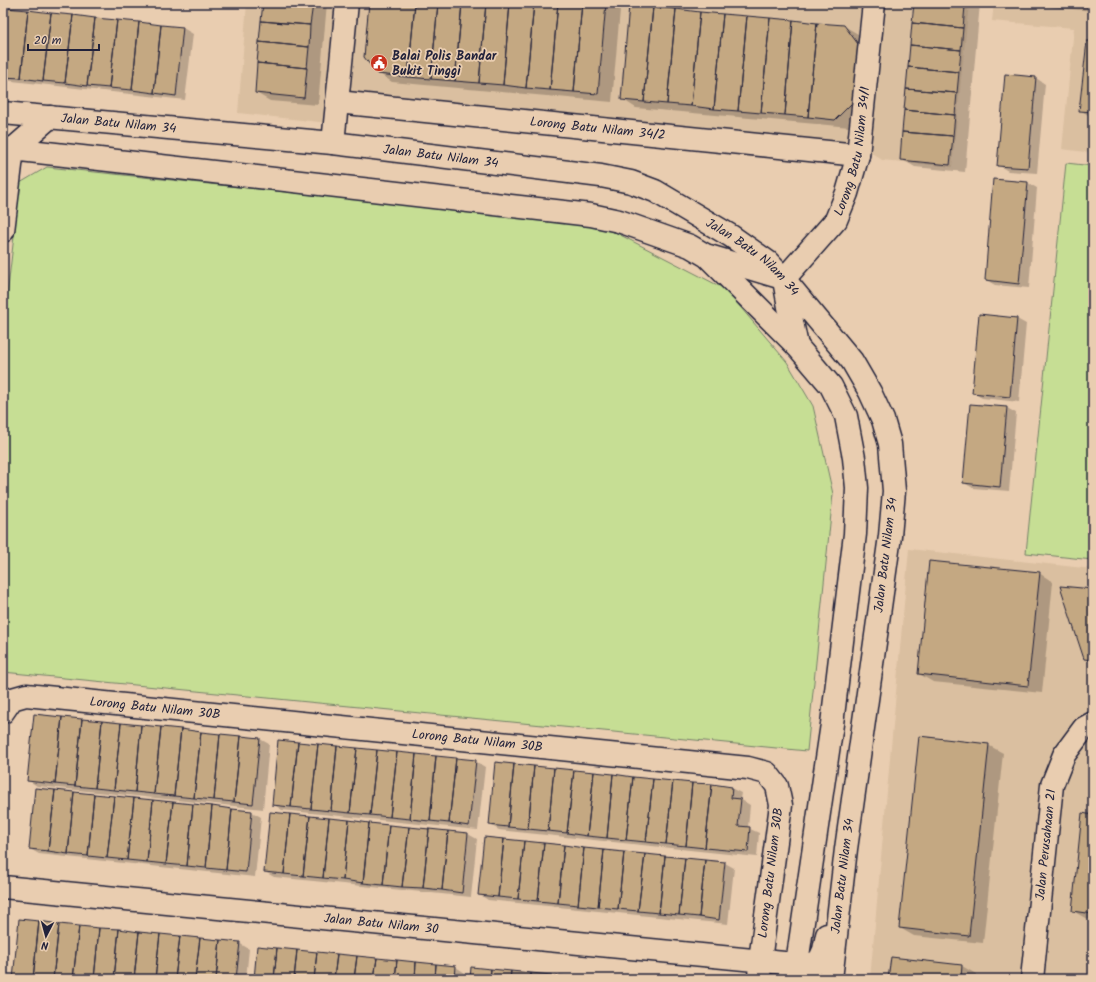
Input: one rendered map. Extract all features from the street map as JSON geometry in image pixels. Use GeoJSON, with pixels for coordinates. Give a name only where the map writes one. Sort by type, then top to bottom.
{"type":"FeatureCollection","features":[{"type":"Feature","properties":{"kind":"street"},"geometry":{"type":"LineString","coordinates":[[333,143],[347,3]]}},
{"type":"Feature","properties":{"kind":"street","name":"Lorong Batu Nilam 34/1"},"geometry":{"type":"LineString","coordinates":[[784,279],[836,220],[847,193],[858,155],[874,3]]}},
{"type":"Feature","properties":{"kind":"street","name":"Lorong Batu Nilam 34/2"},"geometry":{"type":"LineString","coordinates":[[337,102],[858,155]]}},
{"type":"Feature","properties":{"kind":"street","name":"Jalan Batu Nilam 34"},"geometry":{"type":"LineString","coordinates":[[3,112],[333,143],[601,176],[631,182],[655,191],[731,236],[768,262],[784,279],[852,361],[880,413],[890,444],[894,491],[890,536],[846,849],[831,979]]}},
{"type":"Feature","properties":{"kind":"street"},"geometry":{"type":"LineString","coordinates":[[3,231],[6,144],[50,117]]}},
{"type":"Feature","properties":{"kind":"street","name":"Jalan Batu Nilam 34"},"geometry":{"type":"LineString","coordinates":[[6,144],[590,215],[619,221],[690,246],[707,256],[797,346],[831,386],[846,416],[854,458],[857,488],[855,534],[800,974]]}},
{"type":"Feature","properties":{"kind":"street"},"geometry":{"type":"LineString","coordinates":[[707,256],[784,279],[797,346]]}},
{"type":"Feature","properties":{"kind":"street","name":"Lorong Batu Nilam 30B"},"geometry":{"type":"LineString","coordinates":[[3,712],[12,699],[26,695],[748,768],[767,773],[777,786],[781,805],[760,970]]}},
{"type":"Feature","properties":{"kind":"street","name":"Jalan Perusahaan 21"},"geometry":{"type":"LineString","coordinates":[[1032,979],[1052,785],[1064,755],[1084,728],[1093,723]]}},
{"type":"Feature","properties":{"kind":"street","name":"Jalan Batu Nilam 30"},"geometry":{"type":"LineString","coordinates":[[3,887],[800,974],[809,965],[819,961],[824,950],[834,880],[846,849]]}},
{"type":"Feature","properties":{"kind":"shaded area"},"geometry":{"type":"Polygon","coordinates":[[[247,3],[969,3],[952,167],[882,160],[866,149],[331,93],[328,123],[238,113],[247,3]]]}},
{"type":"Feature","properties":{"kind":"shaded area"},"geometry":{"type":"Polygon","coordinates":[[[994,3],[1093,3],[1093,153],[1062,149],[1074,28],[992,21],[994,3]]]}},
{"type":"Feature","properties":{"kind":"shaded area"},"geometry":{"type":"Polygon","coordinates":[[[909,549],[1093,569],[1093,979],[870,979],[909,549]]]}},
{"type":"Feature","properties":{"kind":"green space"},"geometry":{"type":"Polygon","coordinates":[[[1066,163],[1093,166],[1093,560],[1026,553],[1066,163]]]}},
{"type":"Feature","properties":{"kind":"green space"},"geometry":{"type":"Polygon","coordinates":[[[47,167],[601,225],[725,289],[787,362],[813,406],[833,494],[807,751],[3,672],[3,332],[20,183],[47,167]]]}},
{"type":"Feature","properties":{"kind":"building"},"geometry":{"type":"Polygon","coordinates":[[[263,3],[313,4],[310,25],[261,21],[263,3]]]}},
{"type":"Feature","properties":{"kind":"building"},"geometry":{"type":"Polygon","coordinates":[[[369,3],[415,3],[408,77],[377,74],[364,57],[369,3]]]}},
{"type":"Feature","properties":{"kind":"building"},"geometry":{"type":"Polygon","coordinates":[[[415,3],[438,3],[431,79],[408,77],[415,3]]]}},
{"type":"Feature","properties":{"kind":"building"},"geometry":{"type":"Polygon","coordinates":[[[438,3],[462,3],[455,81],[431,79],[438,3]]]}},
{"type":"Feature","properties":{"kind":"building"},"geometry":{"type":"Polygon","coordinates":[[[462,3],[486,3],[479,83],[455,81],[462,3]]]}},
{"type":"Feature","properties":{"kind":"building"},"geometry":{"type":"Polygon","coordinates":[[[486,3],[510,3],[503,85],[479,83],[486,3]]]}},
{"type":"Feature","properties":{"kind":"building"},"geometry":{"type":"Polygon","coordinates":[[[510,3],[534,3],[526,88],[503,85],[510,3]]]}},
{"type":"Feature","properties":{"kind":"building"},"geometry":{"type":"Polygon","coordinates":[[[534,3],[558,3],[550,90],[526,88],[534,3]]]}},
{"type":"Feature","properties":{"kind":"building"},"geometry":{"type":"Polygon","coordinates":[[[558,3],[582,3],[574,92],[550,90],[558,3]]]}},
{"type":"Feature","properties":{"kind":"building"},"geometry":{"type":"Polygon","coordinates":[[[582,3],[606,3],[598,94],[574,92],[582,3]]]}},
{"type":"Feature","properties":{"kind":"building"},"geometry":{"type":"Polygon","coordinates":[[[914,3],[965,6],[963,28],[912,23],[914,3]]]}},
{"type":"Feature","properties":{"kind":"building"},"geometry":{"type":"Polygon","coordinates":[[[927,3],[965,3],[965,6],[927,3]]]}},
{"type":"Feature","properties":{"kind":"building"},"geometry":{"type":"Polygon","coordinates":[[[629,5],[653,7],[644,102],[621,100],[629,5]]]}},
{"type":"Feature","properties":{"kind":"building"},"geometry":{"type":"Polygon","coordinates":[[[653,7],[676,9],[667,104],[644,102],[653,7]]]}},
{"type":"Feature","properties":{"kind":"building"},"geometry":{"type":"Polygon","coordinates":[[[3,8],[6,8],[3,38],[3,8]]]}},
{"type":"Feature","properties":{"kind":"building"},"geometry":{"type":"Polygon","coordinates":[[[6,8],[28,10],[21,78],[3,77],[3,38],[6,8]]]}},
{"type":"Feature","properties":{"kind":"building"},"geometry":{"type":"Polygon","coordinates":[[[676,9],[700,12],[691,106],[667,104],[676,9]]]}},
{"type":"Feature","properties":{"kind":"building"},"geometry":{"type":"Polygon","coordinates":[[[28,10],[51,13],[43,81],[21,78],[28,10]]]}},
{"type":"Feature","properties":{"kind":"building"},"geometry":{"type":"Polygon","coordinates":[[[700,12],[723,14],[714,109],[691,106],[700,12]]]}},
{"type":"Feature","properties":{"kind":"building"},"geometry":{"type":"Polygon","coordinates":[[[51,13],[73,15],[65,83],[43,81],[51,13]]]}},
{"type":"Feature","properties":{"kind":"building"},"geometry":{"type":"Polygon","coordinates":[[[723,14],[747,16],[738,111],[714,109],[723,14]]]}},
{"type":"Feature","properties":{"kind":"building"},"geometry":{"type":"Polygon","coordinates":[[[73,15],[95,18],[87,86],[65,83],[73,15]]]}},
{"type":"Feature","properties":{"kind":"building"},"geometry":{"type":"Polygon","coordinates":[[[747,16],[770,18],[761,113],[738,111],[747,16]]]}},
{"type":"Feature","properties":{"kind":"building"},"geometry":{"type":"Polygon","coordinates":[[[95,18],[117,20],[109,88],[87,86],[95,18]]]}},
{"type":"Feature","properties":{"kind":"building"},"geometry":{"type":"Polygon","coordinates":[[[770,18],[793,20],[785,115],[761,113],[770,18]]]}},
{"type":"Feature","properties":{"kind":"building"},"geometry":{"type":"Polygon","coordinates":[[[117,20],[139,22],[132,90],[109,88],[117,20]]]}},
{"type":"Feature","properties":{"kind":"building"},"geometry":{"type":"Polygon","coordinates":[[[793,20],[817,23],[808,117],[785,115],[793,20]]]}},
{"type":"Feature","properties":{"kind":"building"},"geometry":{"type":"Polygon","coordinates":[[[261,21],[310,25],[309,47],[259,42],[261,21]]]}},
{"type":"Feature","properties":{"kind":"building"},"geometry":{"type":"Polygon","coordinates":[[[139,22],[161,25],[154,93],[132,90],[139,22]]]}},
{"type":"Feature","properties":{"kind":"building"},"geometry":{"type":"Polygon","coordinates":[[[817,23],[844,25],[858,44],[853,102],[835,120],[808,117],[817,23]]]}},
{"type":"Feature","properties":{"kind":"building"},"geometry":{"type":"Polygon","coordinates":[[[912,23],[963,28],[961,50],[910,45],[912,23]]]}},
{"type":"Feature","properties":{"kind":"building"},"geometry":{"type":"Polygon","coordinates":[[[161,25],[183,27],[176,96],[154,93],[161,25]]]}},
{"type":"Feature","properties":{"kind":"building"},"geometry":{"type":"Polygon","coordinates":[[[1087,41],[1093,41],[1093,112],[1079,111],[1087,41]]]}},
{"type":"Feature","properties":{"kind":"building"},"geometry":{"type":"Polygon","coordinates":[[[259,42],[309,47],[307,68],[257,63],[259,42]]]}},
{"type":"Feature","properties":{"kind":"building"},"geometry":{"type":"Polygon","coordinates":[[[910,45],[961,50],[959,72],[908,67],[910,45]]]}},
{"type":"Feature","properties":{"kind":"building"},"geometry":{"type":"Polygon","coordinates":[[[257,63],[307,68],[304,98],[255,93],[257,63]]]}},
{"type":"Feature","properties":{"kind":"building"},"geometry":{"type":"Polygon","coordinates":[[[908,67],[959,72],[957,93],[906,89],[908,67]]]}},
{"type":"Feature","properties":{"kind":"building"},"geometry":{"type":"Polygon","coordinates":[[[1005,74],[1036,77],[1028,168],[997,166],[1005,74]]]}},
{"type":"Feature","properties":{"kind":"building"},"geometry":{"type":"Polygon","coordinates":[[[906,89],[957,93],[955,115],[904,110],[906,89]]]}},
{"type":"Feature","properties":{"kind":"building"},"geometry":{"type":"Polygon","coordinates":[[[904,110],[955,115],[953,136],[902,132],[904,110]]]}},
{"type":"Feature","properties":{"kind":"building"},"geometry":{"type":"Polygon","coordinates":[[[902,132],[953,136],[950,165],[900,160],[902,132]]]}},
{"type":"Feature","properties":{"kind":"building"},"geometry":{"type":"Polygon","coordinates":[[[993,179],[1028,182],[1019,284],[985,280],[993,179]]]}},
{"type":"Feature","properties":{"kind":"building"},"geometry":{"type":"Polygon","coordinates":[[[979,314],[1017,318],[1010,397],[972,393],[979,314]]]}},
{"type":"Feature","properties":{"kind":"building"},"geometry":{"type":"Polygon","coordinates":[[[970,404],[1007,407],[1000,487],[963,483],[970,404]]]}},
{"type":"Feature","properties":{"kind":"building"},"geometry":{"type":"Polygon","coordinates":[[[929,561],[1040,572],[1028,686],[918,674],[929,561]]]}},
{"type":"Feature","properties":{"kind":"building"},"geometry":{"type":"Polygon","coordinates":[[[1060,586],[1093,589],[1093,660],[1084,659],[1060,586]]]}},
{"type":"Feature","properties":{"kind":"building"},"geometry":{"type":"Polygon","coordinates":[[[34,714],[62,717],[55,784],[27,781],[34,714]]]}},
{"type":"Feature","properties":{"kind":"building"},"geometry":{"type":"Polygon","coordinates":[[[62,717],[82,719],[75,786],[55,784],[62,717]]]}},
{"type":"Feature","properties":{"kind":"building"},"geometry":{"type":"Polygon","coordinates":[[[82,719],[102,721],[95,788],[75,786],[82,719]]]}},
{"type":"Feature","properties":{"kind":"building"},"geometry":{"type":"Polygon","coordinates":[[[102,721],[121,723],[114,790],[95,788],[102,721]]]}},
{"type":"Feature","properties":{"kind":"building"},"geometry":{"type":"Polygon","coordinates":[[[121,723],[141,725],[135,792],[114,790],[121,723]]]}},
{"type":"Feature","properties":{"kind":"building"},"geometry":{"type":"Polygon","coordinates":[[[141,725],[161,727],[154,794],[135,792],[141,725]]]}},
{"type":"Feature","properties":{"kind":"building"},"geometry":{"type":"Polygon","coordinates":[[[161,727],[181,729],[174,796],[154,794],[161,727]]]}},
{"type":"Feature","properties":{"kind":"building"},"geometry":{"type":"Polygon","coordinates":[[[181,729],[201,732],[194,798],[174,796],[181,729]]]}},
{"type":"Feature","properties":{"kind":"building"},"geometry":{"type":"Polygon","coordinates":[[[201,732],[220,734],[214,800],[194,798],[201,732]]]}},
{"type":"Feature","properties":{"kind":"building"},"geometry":{"type":"Polygon","coordinates":[[[220,734],[241,736],[234,802],[214,800],[220,734]]]}},
{"type":"Feature","properties":{"kind":"building"},"geometry":{"type":"Polygon","coordinates":[[[241,736],[260,738],[253,804],[234,802],[241,736]]]}},
{"type":"Feature","properties":{"kind":"building"},"geometry":{"type":"Polygon","coordinates":[[[919,736],[989,744],[969,936],[899,928],[919,736]]]}},
{"type":"Feature","properties":{"kind":"building"},"geometry":{"type":"Polygon","coordinates":[[[278,740],[298,742],[291,807],[272,805],[278,740]]]}},
{"type":"Feature","properties":{"kind":"building"},"geometry":{"type":"Polygon","coordinates":[[[298,742],[318,744],[311,809],[291,807],[298,742]]]}},
{"type":"Feature","properties":{"kind":"building"},"geometry":{"type":"Polygon","coordinates":[[[318,744],[337,746],[331,811],[311,809],[318,744]]]}},
{"type":"Feature","properties":{"kind":"building"},"geometry":{"type":"Polygon","coordinates":[[[337,746],[357,748],[350,813],[331,811],[337,746]]]}},
{"type":"Feature","properties":{"kind":"building"},"geometry":{"type":"Polygon","coordinates":[[[357,748],[377,750],[370,815],[350,813],[357,748]]]}},
{"type":"Feature","properties":{"kind":"building"},"geometry":{"type":"Polygon","coordinates":[[[377,750],[397,752],[390,817],[370,815],[377,750]]]}},
{"type":"Feature","properties":{"kind":"building"},"geometry":{"type":"Polygon","coordinates":[[[397,752],[416,754],[410,819],[390,817],[397,752]]]}},
{"type":"Feature","properties":{"kind":"building"},"geometry":{"type":"Polygon","coordinates":[[[416,754],[436,756],[430,821],[410,819],[416,754]]]}},
{"type":"Feature","properties":{"kind":"building"},"geometry":{"type":"Polygon","coordinates":[[[436,756],[456,758],[449,823],[430,821],[436,756]]]}},
{"type":"Feature","properties":{"kind":"building"},"geometry":{"type":"Polygon","coordinates":[[[456,758],[476,760],[469,826],[449,823],[456,758]]]}},
{"type":"Feature","properties":{"kind":"building"},"geometry":{"type":"Polygon","coordinates":[[[495,762],[514,764],[508,827],[489,825],[495,762]]]}},
{"type":"Feature","properties":{"kind":"building"},"geometry":{"type":"Polygon","coordinates":[[[514,764],[534,766],[528,829],[508,827],[514,764]]]}},
{"type":"Feature","properties":{"kind":"building"},"geometry":{"type":"Polygon","coordinates":[[[534,766],[554,768],[548,831],[528,829],[534,766]]]}},
{"type":"Feature","properties":{"kind":"building"},"geometry":{"type":"Polygon","coordinates":[[[554,768],[574,770],[567,833],[548,831],[554,768]]]}},
{"type":"Feature","properties":{"kind":"building"},"geometry":{"type":"Polygon","coordinates":[[[574,770],[594,772],[587,836],[567,833],[574,770]]]}},
{"type":"Feature","properties":{"kind":"building"},"geometry":{"type":"Polygon","coordinates":[[[594,772],[613,774],[607,838],[587,836],[594,772]]]}},
{"type":"Feature","properties":{"kind":"building"},"geometry":{"type":"Polygon","coordinates":[[[613,774],[633,777],[626,840],[607,838],[613,774]]]}},
{"type":"Feature","properties":{"kind":"building"},"geometry":{"type":"Polygon","coordinates":[[[633,777],[653,779],[646,842],[626,840],[633,777]]]}},
{"type":"Feature","properties":{"kind":"building"},"geometry":{"type":"Polygon","coordinates":[[[653,779],[673,781],[666,844],[646,842],[653,779]]]}},
{"type":"Feature","properties":{"kind":"building"},"geometry":{"type":"Polygon","coordinates":[[[673,781],[692,783],[686,846],[666,844],[673,781]]]}},
{"type":"Feature","properties":{"kind":"building"},"geometry":{"type":"Polygon","coordinates":[[[692,783],[712,784],[705,848],[686,846],[692,783]]]}},
{"type":"Feature","properties":{"kind":"building"},"geometry":{"type":"Polygon","coordinates":[[[712,784],[732,787],[731,798],[741,799],[738,826],[750,827],[748,852],[705,848],[712,784]]]}},
{"type":"Feature","properties":{"kind":"building"},"geometry":{"type":"Polygon","coordinates":[[[35,788],[55,790],[48,851],[29,849],[35,788]]]}},
{"type":"Feature","properties":{"kind":"building"},"geometry":{"type":"Polygon","coordinates":[[[55,790],[74,792],[68,854],[48,851],[55,790]]]}},
{"type":"Feature","properties":{"kind":"building"},"geometry":{"type":"Polygon","coordinates":[[[74,792],[94,794],[88,856],[68,854],[74,792]]]}},
{"type":"Feature","properties":{"kind":"building"},"geometry":{"type":"Polygon","coordinates":[[[94,794],[114,796],[107,858],[88,856],[94,794]]]}},
{"type":"Feature","properties":{"kind":"building"},"geometry":{"type":"Polygon","coordinates":[[[114,796],[134,798],[127,860],[107,858],[114,796]]]}},
{"type":"Feature","properties":{"kind":"building"},"geometry":{"type":"Polygon","coordinates":[[[134,798],[153,800],[147,862],[127,860],[134,798]]]}},
{"type":"Feature","properties":{"kind":"building"},"geometry":{"type":"Polygon","coordinates":[[[153,800],[173,802],[166,864],[147,862],[153,800]]]}},
{"type":"Feature","properties":{"kind":"building"},"geometry":{"type":"Polygon","coordinates":[[[173,802],[193,804],[187,866],[166,864],[173,802]]]}},
{"type":"Feature","properties":{"kind":"building"},"geometry":{"type":"Polygon","coordinates":[[[193,804],[212,806],[206,868],[187,866],[193,804]]]}},
{"type":"Feature","properties":{"kind":"building"},"geometry":{"type":"Polygon","coordinates":[[[212,806],[232,809],[226,870],[206,868],[212,806]]]}},
{"type":"Feature","properties":{"kind":"building"},"geometry":{"type":"Polygon","coordinates":[[[232,809],[252,811],[246,872],[226,870],[232,809]]]}},
{"type":"Feature","properties":{"kind":"building"},"geometry":{"type":"Polygon","coordinates":[[[270,812],[290,814],[284,874],[264,872],[270,812]]]}},
{"type":"Feature","properties":{"kind":"building"},"geometry":{"type":"Polygon","coordinates":[[[1082,813],[1093,815],[1093,914],[1072,911],[1082,813]]]}},
{"type":"Feature","properties":{"kind":"building"},"geometry":{"type":"Polygon","coordinates":[[[290,814],[310,816],[303,876],[284,874],[290,814]]]}},
{"type":"Feature","properties":{"kind":"building"},"geometry":{"type":"Polygon","coordinates":[[[310,816],[329,818],[323,878],[303,876],[310,816]]]}},
{"type":"Feature","properties":{"kind":"building"},"geometry":{"type":"Polygon","coordinates":[[[329,818],[349,820],[343,880],[323,878],[329,818]]]}},
{"type":"Feature","properties":{"kind":"building"},"geometry":{"type":"Polygon","coordinates":[[[349,820],[369,823],[363,883],[343,880],[349,820]]]}},
{"type":"Feature","properties":{"kind":"building"},"geometry":{"type":"Polygon","coordinates":[[[369,823],[389,825],[383,885],[363,883],[369,823]]]}},
{"type":"Feature","properties":{"kind":"building"},"geometry":{"type":"Polygon","coordinates":[[[389,825],[409,827],[402,887],[383,885],[389,825]]]}},
{"type":"Feature","properties":{"kind":"building"},"geometry":{"type":"Polygon","coordinates":[[[409,827],[429,829],[423,888],[402,887],[409,827]]]}},
{"type":"Feature","properties":{"kind":"building"},"geometry":{"type":"Polygon","coordinates":[[[429,829],[448,831],[442,890],[423,888],[429,829]]]}},
{"type":"Feature","properties":{"kind":"building"},"geometry":{"type":"Polygon","coordinates":[[[448,831],[468,833],[462,893],[442,890],[448,831]]]}},
{"type":"Feature","properties":{"kind":"building"},"geometry":{"type":"Polygon","coordinates":[[[484,837],[504,839],[498,897],[478,895],[484,837]]]}},
{"type":"Feature","properties":{"kind":"building"},"geometry":{"type":"Polygon","coordinates":[[[504,839],[524,841],[518,899],[498,897],[504,839]]]}},
{"type":"Feature","properties":{"kind":"building"},"geometry":{"type":"Polygon","coordinates":[[[524,841],[544,843],[538,901],[518,899],[524,841]]]}},
{"type":"Feature","properties":{"kind":"building"},"geometry":{"type":"Polygon","coordinates":[[[544,843],[564,845],[558,903],[538,901],[544,843]]]}},
{"type":"Feature","properties":{"kind":"building"},"geometry":{"type":"Polygon","coordinates":[[[564,845],[584,848],[578,905],[558,903],[564,845]]]}},
{"type":"Feature","properties":{"kind":"building"},"geometry":{"type":"Polygon","coordinates":[[[584,848],[604,850],[598,907],[578,905],[584,848]]]}},
{"type":"Feature","properties":{"kind":"building"},"geometry":{"type":"Polygon","coordinates":[[[604,850],[624,852],[618,909],[598,907],[604,850]]]}},
{"type":"Feature","properties":{"kind":"building"},"geometry":{"type":"Polygon","coordinates":[[[624,852],[645,854],[638,911],[618,909],[624,852]]]}},
{"type":"Feature","properties":{"kind":"building"},"geometry":{"type":"Polygon","coordinates":[[[645,854],[665,856],[659,913],[638,911],[645,854]]]}},
{"type":"Feature","properties":{"kind":"building"},"geometry":{"type":"Polygon","coordinates":[[[665,856],[685,858],[679,915],[659,913],[665,856]]]}},
{"type":"Feature","properties":{"kind":"building"},"geometry":{"type":"Polygon","coordinates":[[[685,858],[705,860],[699,917],[679,915],[685,858]]]}},
{"type":"Feature","properties":{"kind":"building"},"geometry":{"type":"Polygon","coordinates":[[[705,860],[725,862],[719,920],[699,917],[705,860]]]}},
{"type":"Feature","properties":{"kind":"building"},"geometry":{"type":"Polygon","coordinates":[[[19,919],[39,921],[33,979],[13,979],[19,919]]]}},
{"type":"Feature","properties":{"kind":"building"},"geometry":{"type":"Polygon","coordinates":[[[39,921],[59,924],[53,979],[33,979],[39,921]]]}},
{"type":"Feature","properties":{"kind":"building"},"geometry":{"type":"Polygon","coordinates":[[[59,924],[79,926],[73,979],[53,979],[59,924]]]}},
{"type":"Feature","properties":{"kind":"building"},"geometry":{"type":"Polygon","coordinates":[[[79,926],[99,928],[94,979],[73,979],[79,926]]]}},
{"type":"Feature","properties":{"kind":"building"},"geometry":{"type":"Polygon","coordinates":[[[99,928],[119,929],[114,979],[94,979],[99,928]]]}},
{"type":"Feature","properties":{"kind":"building"},"geometry":{"type":"Polygon","coordinates":[[[119,929],[139,932],[134,979],[114,979],[119,929]]]}},
{"type":"Feature","properties":{"kind":"building"},"geometry":{"type":"Polygon","coordinates":[[[139,932],[160,934],[155,979],[134,979],[139,932]]]}},
{"type":"Feature","properties":{"kind":"building"},"geometry":{"type":"Polygon","coordinates":[[[160,934],[180,936],[175,979],[155,979],[160,934]]]}},
{"type":"Feature","properties":{"kind":"building"},"geometry":{"type":"Polygon","coordinates":[[[180,936],[200,938],[195,979],[175,979],[180,936]]]}},
{"type":"Feature","properties":{"kind":"building"},"geometry":{"type":"Polygon","coordinates":[[[200,938],[220,940],[216,979],[195,979],[200,938]]]}},
{"type":"Feature","properties":{"kind":"building"},"geometry":{"type":"Polygon","coordinates":[[[220,940],[240,942],[236,979],[216,979],[220,940]]]}},
{"type":"Feature","properties":{"kind":"building"},"geometry":{"type":"Polygon","coordinates":[[[257,946],[277,948],[274,979],[254,979],[257,946]]]}},
{"type":"Feature","properties":{"kind":"building"},"geometry":{"type":"Polygon","coordinates":[[[277,948],[297,950],[294,979],[274,979],[277,948]]]}},
{"type":"Feature","properties":{"kind":"building"},"geometry":{"type":"Polygon","coordinates":[[[297,950],[317,952],[314,979],[294,979],[297,950]]]}},
{"type":"Feature","properties":{"kind":"building"},"geometry":{"type":"Polygon","coordinates":[[[317,952],[337,954],[334,979],[314,979],[317,952]]]}},
{"type":"Feature","properties":{"kind":"building"},"geometry":{"type":"Polygon","coordinates":[[[337,954],[357,956],[354,979],[334,979],[337,954]]]}},
{"type":"Feature","properties":{"kind":"building"},"geometry":{"type":"Polygon","coordinates":[[[357,956],[377,958],[374,979],[354,979],[357,956]]]}},
{"type":"Feature","properties":{"kind":"building"},"geometry":{"type":"Polygon","coordinates":[[[891,957],[962,965],[961,979],[888,979],[891,957]]]}},
{"type":"Feature","properties":{"kind":"building"},"geometry":{"type":"Polygon","coordinates":[[[377,958],[397,960],[395,979],[374,979],[377,958]]]}},
{"type":"Feature","properties":{"kind":"building"},"geometry":{"type":"Polygon","coordinates":[[[397,960],[416,962],[415,979],[395,979],[397,960]]]}},
{"type":"Feature","properties":{"kind":"building"},"geometry":{"type":"Polygon","coordinates":[[[416,962],[436,964],[435,979],[415,979],[416,962]]]}},
{"type":"Feature","properties":{"kind":"building"},"geometry":{"type":"Polygon","coordinates":[[[436,964],[456,966],[455,979],[435,979],[436,964]]]}},
{"type":"Feature","properties":{"kind":"building"},"geometry":{"type":"Polygon","coordinates":[[[471,967],[491,969],[490,979],[470,979],[471,967]]]}},
{"type":"Feature","properties":{"kind":"building"},"geometry":{"type":"Polygon","coordinates":[[[491,969],[511,971],[510,979],[490,979],[491,969]]]}},
{"type":"Feature","properties":{"kind":"building"},"geometry":{"type":"Polygon","coordinates":[[[511,971],[531,973],[531,979],[510,979],[511,971]]]}},
{"type":"Feature","properties":{"kind":"building"},"geometry":{"type":"Polygon","coordinates":[[[531,973],[551,975],[551,979],[531,979],[531,973]]]}},
{"type":"Feature","properties":{"kind":"building"},"geometry":{"type":"Polygon","coordinates":[[[551,975],[571,977],[571,979],[551,979],[551,975]]]}},
{"type":"Feature","properties":{"kind":"place","name":"Balai Polis Bandar Bukit Tinggi"},"geometry":{"type":"Point","coordinates":[379,63]}}]}
